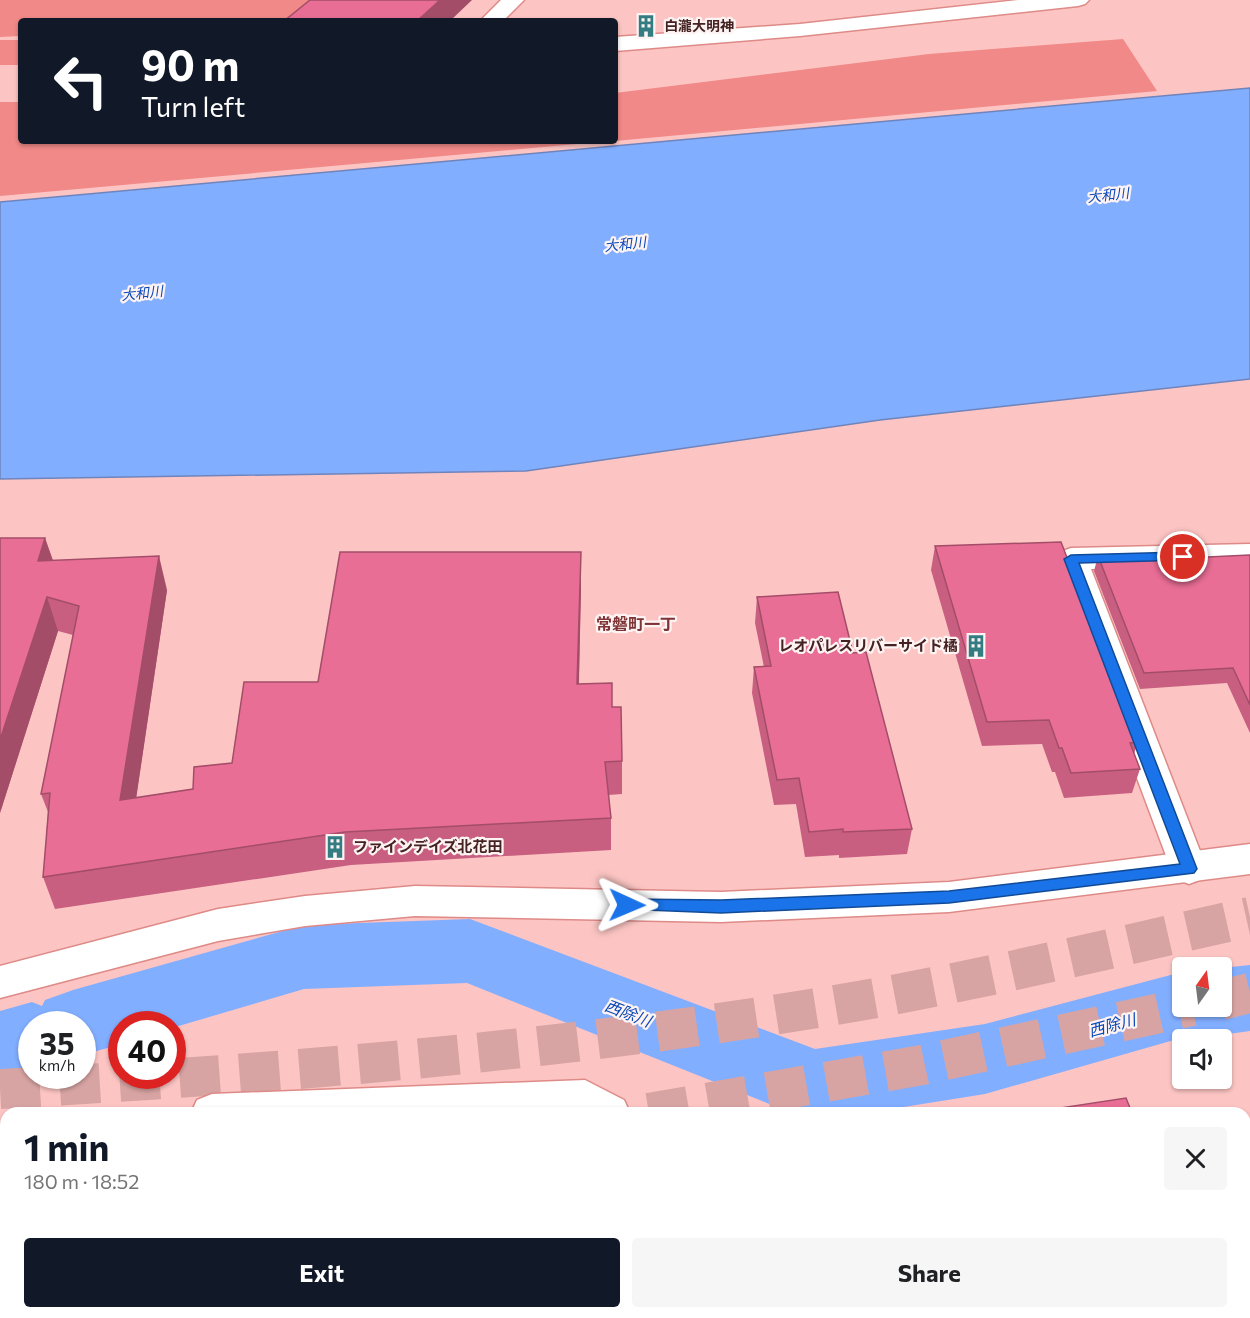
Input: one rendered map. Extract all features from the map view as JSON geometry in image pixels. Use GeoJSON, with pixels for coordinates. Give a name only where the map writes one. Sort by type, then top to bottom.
{"type":"FeatureCollection","features":[{"type":"Feature","properties":{"kind":"street"},"geometry":{"type":"LineString","coordinates":[[493,18],[513,0]]}},
{"type":"Feature","properties":{"kind":"street"},"geometry":{"type":"LineString","coordinates":[[618,44],[800,30],[993,5],[1078,0]]}},
{"type":"Feature","properties":{"kind":"street"},"geometry":{"type":"LineString","coordinates":[[1189,869],[1071,559],[1250,555]]}},
{"type":"Feature","properties":{"kind":"street"},"geometry":{"type":"LineString","coordinates":[[0,982],[218,925],[305,911],[415,901],[721,906],[949,897],[1189,869],[1250,859]]}},
{"type":"Feature","properties":{"kind":"street"},"geometry":{"type":"LineString","coordinates":[[361,1107],[585,1098],[599,1107]]}},
{"type":"Feature","properties":{"kind":"shaded area"},"geometry":{"type":"Polygon","coordinates":[[[0,0],[338,0],[323,18],[18,18],[18,36],[0,37],[0,0]]]}},
{"type":"Feature","properties":{"kind":"shaded area"},"geometry":{"type":"Polygon","coordinates":[[[1123,39],[1157,91],[618,141],[618,93],[929,54],[1123,39]]]}},
{"type":"Feature","properties":{"kind":"shaded area"},"geometry":{"type":"Polygon","coordinates":[[[0,40],[18,40],[18,65],[0,65],[0,40]]]}},
{"type":"Feature","properties":{"kind":"shaded area"},"geometry":{"type":"Polygon","coordinates":[[[0,102],[18,102],[18,144],[577,144],[0,196],[0,102]]]}},
{"type":"Feature","properties":{"kind":"water","name":"大和川"},"geometry":{"type":"Polygon","coordinates":[[[1250,88],[1250,379],[880,420],[526,471],[0,479],[0,202],[1250,88]]]}},
{"type":"Feature","properties":{"kind":"building"},"geometry":{"type":"Polygon","coordinates":[[[310,0],[440,0],[420,18],[288,18],[310,0]]]}},
{"type":"Feature","properties":{"kind":"building"},"geometry":{"type":"Polygon","coordinates":[[[0,538],[45,538],[38,561],[159,556],[120,800],[193,789],[194,767],[232,763],[244,682],[318,682],[340,552],[581,552],[577,684],[612,683],[612,707],[621,707],[622,761],[605,762],[611,818],[345,832],[43,877],[50,793],[41,794],[79,606],[47,597],[0,740],[0,538]]]}},
{"type":"Feature","properties":{"kind":"building"},"geometry":{"type":"Polygon","coordinates":[[[1061,542],[1138,742],[1130,743],[1140,769],[1071,773],[1049,720],[987,722],[935,546],[1061,542]]]}},
{"type":"Feature","properties":{"kind":"building"},"geometry":{"type":"Polygon","coordinates":[[[1163,555],[1165,559],[1250,555],[1250,705],[1233,668],[1144,673],[1098,556],[1163,555]]]}},
{"type":"Feature","properties":{"kind":"building"},"geometry":{"type":"Polygon","coordinates":[[[838,592],[853,653],[866,652],[912,829],[843,832],[843,829],[809,832],[799,778],[777,780],[754,667],[771,666],[757,597],[838,592]]]}},
{"type":"Feature","properties":{"kind":"building"},"geometry":{"type":"Polygon","coordinates":[[[1126,1098],[1130,1107],[1067,1107],[1126,1098]]]}},
{"type":"Feature","properties":{"kind":"waterway","name":"西除川"},"geometry":{"type":"LineString","coordinates":[[96,1017],[304,957],[470,951],[814,1085],[985,1059],[1172,1009]]}},
{"type":"Feature","properties":{"kind":"waterway","name":"西除川"},"geometry":{"type":"LineString","coordinates":[[1232,1000],[1250,998]]}},
{"type":"Feature","properties":{"kind":"waterway","name":"西除川"},"geometry":{"type":"LineString","coordinates":[[0,1046],[18,1041]]}},
{"type":"Feature","properties":{"kind":"tunnel"},"geometry":{"type":"LineString","coordinates":[[0,1089],[323,1067],[645,1033],[908,992],[1250,917]]}},
{"type":"Feature","properties":{"kind":"tunnel"},"geometry":{"type":"LineString","coordinates":[[1232,997],[1250,993]]}},
{"type":"Feature","properties":{"kind":"tunnel"},"geometry":{"type":"LineString","coordinates":[[683,1107],[922,1065],[1172,1010]]}},
{"type":"Feature","properties":{"kind":"place","name":"白瀧大明神"},"geometry":{"type":"Point","coordinates":[646,26]}},
{"type":"Feature","properties":{"kind":"place","name":"レオパレスリバーサイド橘"},"geometry":{"type":"Point","coordinates":[976,646]}},
{"type":"Feature","properties":{"kind":"place","name":"ファインデイズ北花田"},"geometry":{"type":"Point","coordinates":[335,847]}},
{"type":"Feature","properties":{"kind":"district","name":"常磐町一丁"},"geometry":{"type":"Point","coordinates":[636,624]}},
{"type":"Feature","properties":{"kind":"route"},"geometry":{"type":"LineString","coordinates":[[627,905],[721,906],[949,897],[1189,869],[1071,559],[1183,557]]}}]}
